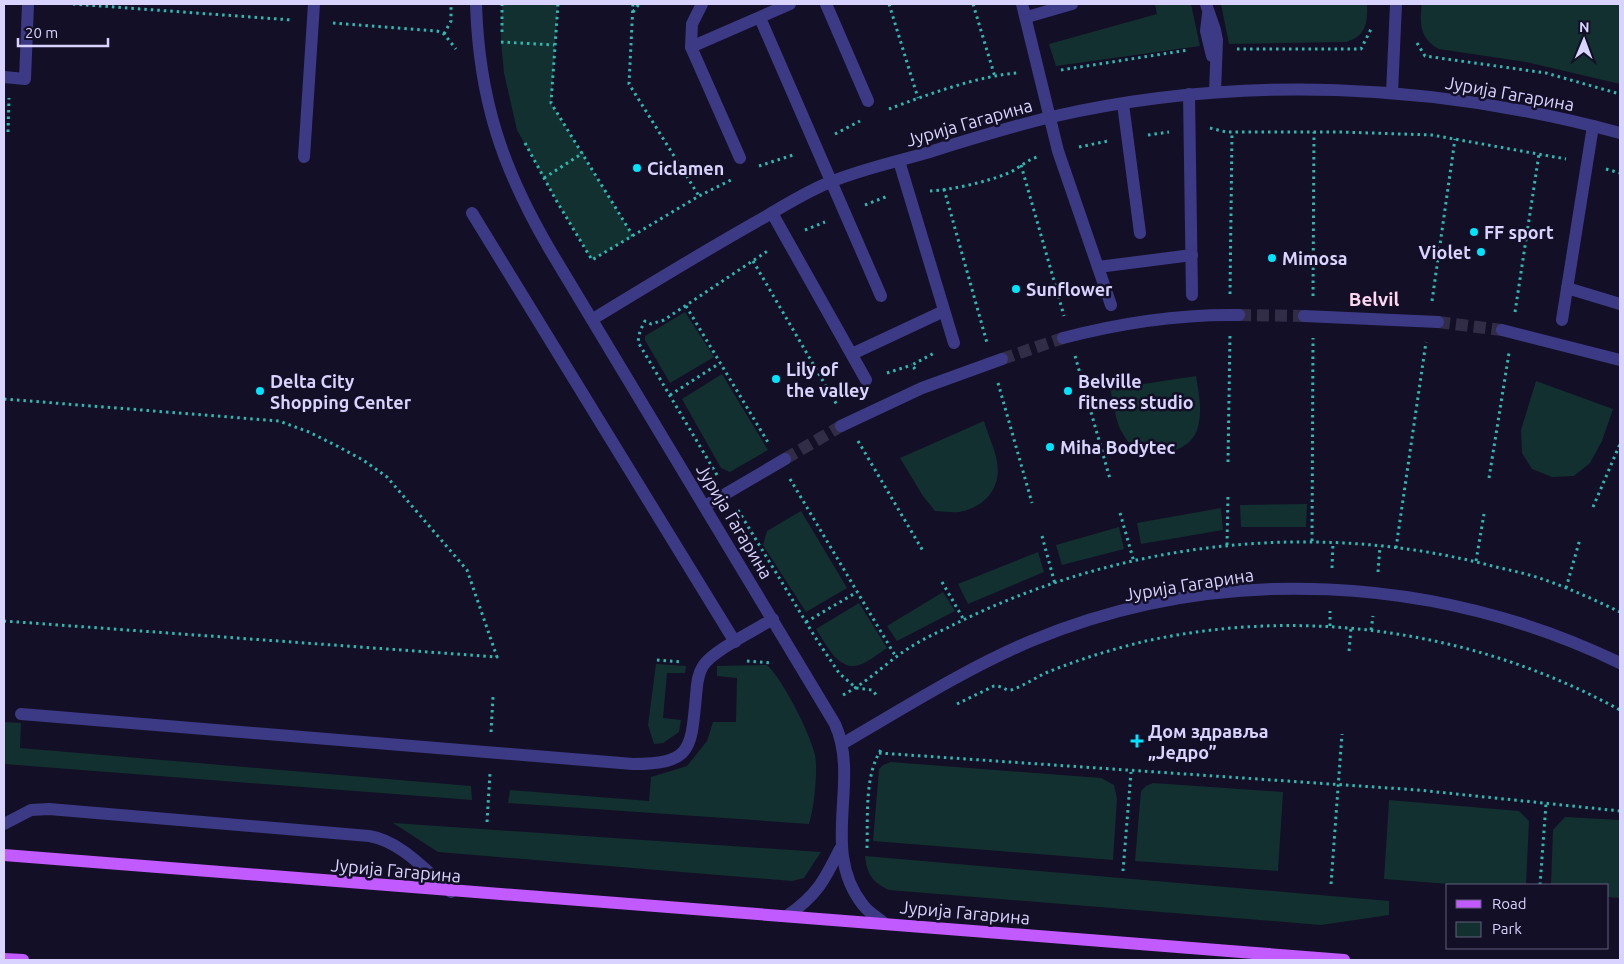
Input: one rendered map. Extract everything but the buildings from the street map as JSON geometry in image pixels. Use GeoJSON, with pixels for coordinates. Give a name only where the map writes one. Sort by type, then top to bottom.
{"type":"FeatureCollection","features":[{"type":"Feature","properties":{"kind":"main road","name":"Јурија Гагарина"},"geometry":{"type":"LineString","coordinates":[[4,854],[452,892],[883,922],[1344,960]]}},
{"type":"Feature","properties":{"kind":"main road"},"geometry":{"type":"LineString","coordinates":[[4,959],[24,960]]}},
{"type":"Feature","properties":{"kind":"street"},"geometry":{"type":"LineString","coordinates":[[4,78],[25,79],[28,4]]}},
{"type":"Feature","properties":{"kind":"street"},"geometry":{"type":"LineString","coordinates":[[304,157],[314,4]]}},
{"type":"Feature","properties":{"kind":"street","name":"Јурија Гагарина"},"geometry":{"type":"LineString","coordinates":[[476,4],[481,71],[491,117],[508,169],[531,217],[825,706],[839,733],[842,744],[844,772],[840,849],[850,883],[863,906],[883,922]]}},
{"type":"Feature","properties":{"kind":"street"},"geometry":{"type":"LineString","coordinates":[[702,4],[692,24],[691,47],[740,158]]}},
{"type":"Feature","properties":{"kind":"street"},"geometry":{"type":"LineString","coordinates":[[691,47],[790,4]]}},
{"type":"Feature","properties":{"kind":"street"},"geometry":{"type":"LineString","coordinates":[[826,4],[868,101]]}},
{"type":"Feature","properties":{"kind":"street"},"geometry":{"type":"LineString","coordinates":[[1022,4],[1041,73],[1058,150],[1111,305]]}},
{"type":"Feature","properties":{"kind":"street"},"geometry":{"type":"LineString","coordinates":[[1026,17],[1072,4]]}},
{"type":"Feature","properties":{"kind":"street"},"geometry":{"type":"LineString","coordinates":[[1392,92],[1396,4]]}},
{"type":"Feature","properties":{"kind":"street"},"geometry":{"type":"LineString","coordinates":[[1207,9],[1206,31],[1213,49],[1215,92]]}},
{"type":"Feature","properties":{"kind":"street"},"geometry":{"type":"LineString","coordinates":[[760,18],[816,147],[833,181],[881,296]]}},
{"type":"Feature","properties":{"kind":"street","name":"Јурија Гагарина"},"geometry":{"type":"LineString","coordinates":[[593,318],[772,213],[833,181],[1051,117],[1123,104],[1215,92],[1320,89],[1392,92],[1485,104],[1620,133]]}},
{"type":"Feature","properties":{"kind":"street"},"geometry":{"type":"LineString","coordinates":[[1189,94],[1192,295]]}},
{"type":"Feature","properties":{"kind":"street"},"geometry":{"type":"LineString","coordinates":[[1123,104],[1140,233]]}},
{"type":"Feature","properties":{"kind":"street"},"geometry":{"type":"LineString","coordinates":[[1562,320],[1593,126]]}},
{"type":"Feature","properties":{"kind":"street"},"geometry":{"type":"LineString","coordinates":[[899,161],[954,343]]}},
{"type":"Feature","properties":{"kind":"street"},"geometry":{"type":"LineString","coordinates":[[472,213],[735,642]]}},
{"type":"Feature","properties":{"kind":"street"},"geometry":{"type":"LineString","coordinates":[[772,213],[866,380]]}},
{"type":"Feature","properties":{"kind":"street"},"geometry":{"type":"LineString","coordinates":[[1098,268],[1192,255]]}},
{"type":"Feature","properties":{"kind":"street"},"geometry":{"type":"LineString","coordinates":[[1567,288],[1620,304]]}},
{"type":"Feature","properties":{"kind":"street"},"geometry":{"type":"LineString","coordinates":[[852,354],[944,311]]}},
{"type":"Feature","properties":{"kind":"street"},"geometry":{"type":"LineString","coordinates":[[1063,338],[1110,328],[1192,316],[1239,315]]}},
{"type":"Feature","properties":{"kind":"street"},"geometry":{"type":"LineString","coordinates":[[1304,316],[1438,322]]}},
{"type":"Feature","properties":{"kind":"street"},"geometry":{"type":"LineString","coordinates":[[1502,330],[1620,360]]}},
{"type":"Feature","properties":{"kind":"street"},"geometry":{"type":"LineString","coordinates":[[842,426],[922,388],[1002,359]]}},
{"type":"Feature","properties":{"kind":"street"},"geometry":{"type":"LineString","coordinates":[[705,506],[786,459]]}},
{"type":"Feature","properties":{"kind":"street","name":"Јурија Гагарина"},"geometry":{"type":"LineString","coordinates":[[842,744],[984,663],[1046,636],[1104,616],[1150,605],[1221,593],[1331,588],[1435,601],[1501,616],[1533,627],[1620,663]]}},
{"type":"Feature","properties":{"kind":"street"},"geometry":{"type":"LineString","coordinates":[[21,714],[633,764],[658,764],[672,761],[683,753],[693,731],[698,679],[706,661],[773,619]]}},
{"type":"Feature","properties":{"kind":"street"},"geometry":{"type":"LineString","coordinates":[[4,824],[31,810],[49,808],[383,838],[395,845],[452,892]]}},
{"type":"Feature","properties":{"kind":"street","name":"Јурија Гагарина"},"geometry":{"type":"LineString","coordinates":[[787,916],[807,902],[823,884],[840,849]]}},
{"type":"Feature","properties":{"kind":"path"},"geometry":{"type":"LineString","coordinates":[[444,34],[451,21],[451,4]]}},
{"type":"Feature","properties":{"kind":"path"},"geometry":{"type":"LineString","coordinates":[[502,4],[502,50]]}},
{"type":"Feature","properties":{"kind":"path"},"geometry":{"type":"LineString","coordinates":[[558,4],[551,103],[633,236]]}},
{"type":"Feature","properties":{"kind":"path"},"geometry":{"type":"LineString","coordinates":[[633,4],[629,84],[699,196]]}},
{"type":"Feature","properties":{"kind":"path"},"geometry":{"type":"LineString","coordinates":[[632,13],[639,4]]}},
{"type":"Feature","properties":{"kind":"path"},"geometry":{"type":"LineString","coordinates":[[889,4],[918,98]]}},
{"type":"Feature","properties":{"kind":"path"},"geometry":{"type":"LineString","coordinates":[[973,4],[995,77]]}},
{"type":"Feature","properties":{"kind":"path"},"geometry":{"type":"LineString","coordinates":[[882,112],[918,98],[995,77],[1015,73],[1041,73],[1176,51],[1361,48],[1370,34],[1373,21]]}},
{"type":"Feature","properties":{"kind":"path"},"geometry":{"type":"LineString","coordinates":[[502,42],[554,46]]}},
{"type":"Feature","properties":{"kind":"path"},"geometry":{"type":"LineString","coordinates":[[1425,56],[1546,73],[1620,94]]}},
{"type":"Feature","properties":{"kind":"path"},"geometry":{"type":"LineString","coordinates":[[755,169],[816,147],[847,126],[864,119]]}},
{"type":"Feature","properties":{"kind":"path"},"geometry":{"type":"LineString","coordinates":[[866,851],[869,797],[878,753],[894,735],[875,691],[856,688],[839,673],[727,493],[638,342],[640,331],[645,321],[651,324],[664,320],[787,238],[907,189],[932,191],[954,188],[1006,174],[1027,160],[1058,150],[1127,138],[1189,129],[1432,135],[1588,164],[1620,173]]}},
{"type":"Feature","properties":{"kind":"path"},"geometry":{"type":"LineString","coordinates":[[522,138],[592,260],[699,196],[739,176]]}},
{"type":"Feature","properties":{"kind":"path"},"geometry":{"type":"LineString","coordinates":[[544,178],[583,153]]}},
{"type":"Feature","properties":{"kind":"path"},"geometry":{"type":"LineString","coordinates":[[670,395],[720,363]]}},
{"type":"Feature","properties":{"kind":"path"},"geometry":{"type":"LineString","coordinates":[[866,380],[912,364]]}},
{"type":"Feature","properties":{"kind":"path"},"geometry":{"type":"LineString","coordinates":[[4,399],[279,421],[309,432],[346,451],[387,477],[467,570],[497,657],[4,621]]}},
{"type":"Feature","properties":{"kind":"path"},"geometry":{"type":"LineString","coordinates":[[1593,507],[1620,444]]}},
{"type":"Feature","properties":{"kind":"path"},"geometry":{"type":"LineString","coordinates":[[1227,545],[1228,496]]}},
{"type":"Feature","properties":{"kind":"path"},"geometry":{"type":"LineString","coordinates":[[1120,513],[1134,562]]}},
{"type":"Feature","properties":{"kind":"path"},"geometry":{"type":"LineString","coordinates":[[1476,562],[1484,514]]}},
{"type":"Feature","properties":{"kind":"path"},"geometry":{"type":"LineString","coordinates":[[1042,536],[1055,584]]}},
{"type":"Feature","properties":{"kind":"path"},"geometry":{"type":"LineString","coordinates":[[1566,588],[1580,539]]}},
{"type":"Feature","properties":{"kind":"path"},"geometry":{"type":"LineString","coordinates":[[825,706],[856,688],[902,652],[964,620],[1015,597],[1095,570],[1227,545],[1312,541],[1359,543],[1417,550],[1476,562],[1546,580],[1620,612]]}},
{"type":"Feature","properties":{"kind":"path"},"geometry":{"type":"LineString","coordinates":[[942,582],[964,620]]}},
{"type":"Feature","properties":{"kind":"path"},"geometry":{"type":"LineString","coordinates":[[806,622],[857,592]]}},
{"type":"Feature","properties":{"kind":"path"},"geometry":{"type":"LineString","coordinates":[[949,704],[961,703],[994,686],[1010,690],[1072,662],[1177,635],[1210,629],[1280,625],[1351,628],[1406,635],[1487,652],[1563,681],[1620,710]]}},
{"type":"Feature","properties":{"kind":"path"},"geometry":{"type":"LineString","coordinates":[[1349,651],[1351,628]]}},
{"type":"Feature","properties":{"kind":"path"},"geometry":{"type":"LineString","coordinates":[[1331,884],[1342,734]]}},
{"type":"Feature","properties":{"kind":"path"},"geometry":{"type":"LineString","coordinates":[[878,753],[1131,772],[1418,790],[1620,811]]}},
{"type":"Feature","properties":{"kind":"path"},"geometry":{"type":"LineString","coordinates":[[1123,871],[1131,772]]}},
{"type":"Feature","properties":{"kind":"path"},"geometry":{"type":"LineString","coordinates":[[1540,884],[1546,804]]}},
{"type":"Feature","properties":{"kind":"green space"},"geometry":{"type":"Polygon","coordinates":[[[502,4],[558,4],[551,103],[633,236],[592,260],[517,130],[504,73],[501,42],[502,4]]]}},
{"type":"Feature","properties":{"kind":"green space"},"geometry":{"type":"Polygon","coordinates":[[[1155,4],[1191,4],[1200,46],[1056,66],[1049,44],[1157,14],[1155,4]]]}},
{"type":"Feature","properties":{"kind":"green space"},"geometry":{"type":"Polygon","coordinates":[[[1221,4],[1367,4],[1367,18],[1361,33],[1352,40],[1345,42],[1229,44],[1221,4]]]}},
{"type":"Feature","properties":{"kind":"green space"},"geometry":{"type":"Polygon","coordinates":[[[1422,4],[1620,4],[1620,84],[1526,62],[1439,49],[1424,36],[1421,24],[1422,4]]]}},
{"type":"Feature","properties":{"kind":"green space"},"geometry":{"type":"Polygon","coordinates":[[[685,312],[714,357],[670,383],[645,340],[645,336],[685,312]]]}},
{"type":"Feature","properties":{"kind":"green space"},"geometry":{"type":"Polygon","coordinates":[[[722,374],[768,450],[730,472],[721,468],[682,399],[722,374]]]}},
{"type":"Feature","properties":{"kind":"green space"},"geometry":{"type":"Polygon","coordinates":[[[1196,376],[1200,410],[1199,423],[1193,438],[1179,449],[1170,452],[1143,452],[1132,446],[1118,424],[1110,389],[1196,376]]]}},
{"type":"Feature","properties":{"kind":"green space"},"geometry":{"type":"Polygon","coordinates":[[[1536,381],[1613,409],[1602,441],[1590,463],[1574,476],[1552,477],[1532,469],[1522,453],[1521,430],[1536,381]]]}},
{"type":"Feature","properties":{"kind":"green space"},"geometry":{"type":"Polygon","coordinates":[[[984,421],[997,462],[997,481],[994,489],[983,502],[968,510],[956,512],[935,511],[923,496],[900,458],[984,421]]]}},
{"type":"Feature","properties":{"kind":"green space"},"geometry":{"type":"Polygon","coordinates":[[[1307,504],[1306,527],[1241,527],[1240,505],[1307,504]]]}},
{"type":"Feature","properties":{"kind":"green space"},"geometry":{"type":"Polygon","coordinates":[[[1221,508],[1223,530],[1141,544],[1137,523],[1221,508]]]}},
{"type":"Feature","properties":{"kind":"green space"},"geometry":{"type":"Polygon","coordinates":[[[801,511],[847,588],[806,612],[763,545],[767,531],[801,511]]]}},
{"type":"Feature","properties":{"kind":"green space"},"geometry":{"type":"Polygon","coordinates":[[[1119,527],[1124,549],[1062,565],[1056,545],[1119,527]]]}},
{"type":"Feature","properties":{"kind":"green space"},"geometry":{"type":"Polygon","coordinates":[[[1038,552],[1044,572],[968,604],[958,584],[1038,552]]]}},
{"type":"Feature","properties":{"kind":"green space"},"geometry":{"type":"Polygon","coordinates":[[[943,592],[955,611],[897,641],[887,626],[943,592]]]}},
{"type":"Feature","properties":{"kind":"green space"},"geometry":{"type":"Polygon","coordinates":[[[859,603],[887,648],[866,662],[851,666],[839,660],[833,654],[816,629],[859,603]]]}},
{"type":"Feature","properties":{"kind":"green space"},"geometry":{"type":"Polygon","coordinates":[[[656,664],[686,666],[685,673],[667,673],[663,718],[681,720],[679,732],[663,743],[654,744],[648,725],[656,664]]]}},
{"type":"Feature","properties":{"kind":"green space"},"geometry":{"type":"Polygon","coordinates":[[[767,665],[781,682],[795,707],[808,734],[815,755],[815,790],[809,824],[508,803],[510,790],[649,801],[651,777],[687,766],[707,741],[713,722],[736,722],[737,678],[717,676],[717,666],[767,665]]]}},
{"type":"Feature","properties":{"kind":"green space"},"geometry":{"type":"Polygon","coordinates":[[[4,722],[21,723],[20,748],[471,786],[472,800],[4,764],[4,722]]]}},
{"type":"Feature","properties":{"kind":"green space"},"geometry":{"type":"Polygon","coordinates":[[[891,762],[1101,778],[1114,785],[1117,799],[1113,860],[873,841],[879,769],[891,762]]]}},
{"type":"Feature","properties":{"kind":"green space"},"geometry":{"type":"Polygon","coordinates":[[[1153,783],[1283,792],[1278,871],[1135,861],[1141,791],[1153,783]]]}},
{"type":"Feature","properties":{"kind":"green space"},"geometry":{"type":"Polygon","coordinates":[[[1389,800],[1519,811],[1529,821],[1526,884],[1449,884],[1384,879],[1389,800]]]}},
{"type":"Feature","properties":{"kind":"green space"},"geometry":{"type":"Polygon","coordinates":[[[1565,817],[1620,820],[1620,898],[1609,897],[1609,884],[1551,884],[1553,830],[1565,817]]]}},
{"type":"Feature","properties":{"kind":"green space"},"geometry":{"type":"Polygon","coordinates":[[[393,823],[821,852],[804,878],[792,881],[438,852],[393,823]]]}},
{"type":"Feature","properties":{"kind":"green space"},"geometry":{"type":"Polygon","coordinates":[[[865,856],[1389,901],[1389,915],[1321,925],[889,890],[878,884],[871,877],[865,856]]]}},
{"type":"Feature","properties":{"kind":"tunnel"},"geometry":{"type":"LineString","coordinates":[[1239,315],[1304,316]]}},
{"type":"Feature","properties":{"kind":"tunnel"},"geometry":{"type":"LineString","coordinates":[[1438,322],[1502,330]]}},
{"type":"Feature","properties":{"kind":"tunnel"},"geometry":{"type":"LineString","coordinates":[[1002,359],[1063,338]]}},
{"type":"Feature","properties":{"kind":"tunnel"},"geometry":{"type":"LineString","coordinates":[[785,459],[841,426]]}},
{"type":"Feature","properties":{"kind":"place","name":"Ciclamen"},"geometry":{"type":"Point","coordinates":[637,168]}},
{"type":"Feature","properties":{"kind":"place","name":"FF sport"},"geometry":{"type":"Point","coordinates":[1474,232]}},
{"type":"Feature","properties":{"kind":"place","name":"Violet"},"geometry":{"type":"Point","coordinates":[1481,252]}},
{"type":"Feature","properties":{"kind":"place","name":"Mimosa"},"geometry":{"type":"Point","coordinates":[1272,258]}},
{"type":"Feature","properties":{"kind":"place","name":"Sunflower"},"geometry":{"type":"Point","coordinates":[1016,289]}},
{"type":"Feature","properties":{"kind":"place","name":"Lily of the valley"},"geometry":{"type":"Point","coordinates":[776,379]}},
{"type":"Feature","properties":{"kind":"place","name":"Delta City Shopping Center"},"geometry":{"type":"Point","coordinates":[260,391]}},
{"type":"Feature","properties":{"kind":"place","name":"Belville fitness studio"},"geometry":{"type":"Point","coordinates":[1068,391]}},
{"type":"Feature","properties":{"kind":"place","name":"Miha Bodytec"},"geometry":{"type":"Point","coordinates":[1050,447]}},
{"type":"Feature","properties":{"kind":"place","name":"Дом здравља „Једро”"},"geometry":{"type":"Point","coordinates":[1137,741]}},
{"type":"Feature","properties":{"kind":"district","name":"Belvil"},"geometry":{"type":"Point","coordinates":[1374,299]}}]}
